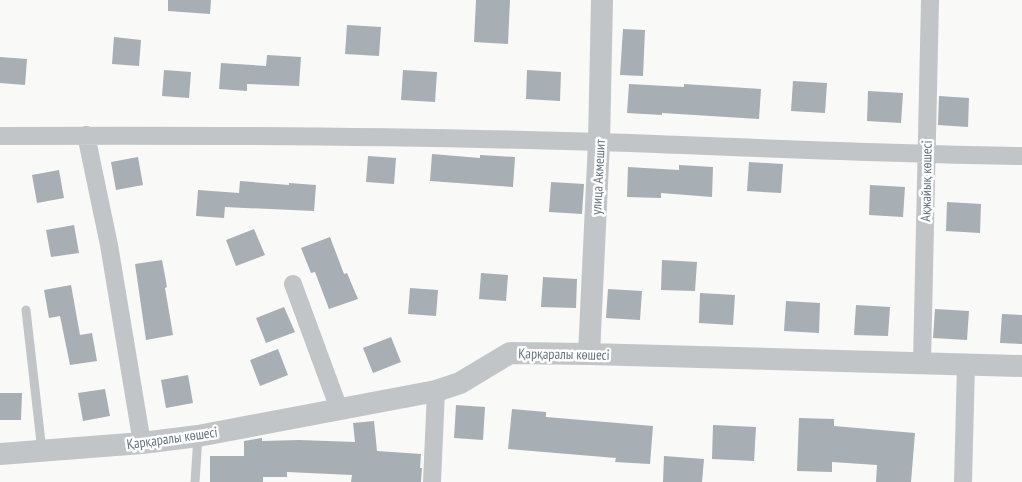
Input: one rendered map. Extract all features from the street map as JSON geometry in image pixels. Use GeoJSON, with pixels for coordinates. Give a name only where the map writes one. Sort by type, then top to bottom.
{"type":"FeatureCollection","features":[{"type":"Feature","properties":{"kind":"street","name":"улица Акмешит"},"geometry":{"type":"LineString","coordinates":[[589,354],[600,142],[602,0]]}},
{"type":"Feature","properties":{"kind":"street","name":"Ақжайық көшесі"},"geometry":{"type":"LineString","coordinates":[[922,362],[930,0]]}},
{"type":"Feature","properties":{"kind":"street"},"geometry":{"type":"LineString","coordinates":[[86,135],[109,245],[142,443]]}},
{"type":"Feature","properties":{"kind":"street"},"geometry":{"type":"LineString","coordinates":[[0,136],[241,135],[600,142],[1022,156]]}},
{"type":"Feature","properties":{"kind":"street"},"geometry":{"type":"LineString","coordinates":[[293,284],[339,409]]}},
{"type":"Feature","properties":{"kind":"street","name":"Қарқаралы көшесі"},"geometry":{"type":"LineString","coordinates":[[0,454],[142,443],[198,436],[436,391],[460,382],[510,353],[1022,366]]}},
{"type":"Feature","properties":{"kind":"street"},"geometry":{"type":"LineString","coordinates":[[963,482],[966,364]]}},
{"type":"Feature","properties":{"kind":"street"},"geometry":{"type":"LineString","coordinates":[[432,482],[436,391]]}},
{"type":"Feature","properties":{"kind":"lane"},"geometry":{"type":"LineString","coordinates":[[26,310],[42,451]]}},
{"type":"Feature","properties":{"kind":"lane"},"geometry":{"type":"LineString","coordinates":[[195,482],[198,436]]}},
{"type":"Feature","properties":{"kind":"building"},"geometry":{"type":"Polygon","coordinates":[[[168,0],[211,0],[210,14],[168,11],[168,0]]]}},
{"type":"Feature","properties":{"kind":"building"},"geometry":{"type":"Polygon","coordinates":[[[476,0],[510,0],[508,44],[474,42],[476,0]]]}},
{"type":"Feature","properties":{"kind":"building"},"geometry":{"type":"Polygon","coordinates":[[[347,25],[381,27],[379,56],[345,54],[347,25]]]}},
{"type":"Feature","properties":{"kind":"building"},"geometry":{"type":"Polygon","coordinates":[[[623,29],[645,30],[643,76],[620,75],[623,29]]]}},
{"type":"Feature","properties":{"kind":"building"},"geometry":{"type":"Polygon","coordinates":[[[114,37],[141,40],[139,66],[112,64],[114,37]]]}},
{"type":"Feature","properties":{"kind":"building"},"geometry":{"type":"Polygon","coordinates":[[[267,55],[301,57],[299,86],[247,84],[247,91],[219,89],[221,63],[266,66],[267,55]]]}},
{"type":"Feature","properties":{"kind":"building"},"geometry":{"type":"Polygon","coordinates":[[[0,57],[27,59],[25,85],[0,83],[0,57]]]}},
{"type":"Feature","properties":{"kind":"building"},"geometry":{"type":"Polygon","coordinates":[[[164,70],[191,72],[189,98],[162,96],[164,70]]]}},
{"type":"Feature","properties":{"kind":"building"},"geometry":{"type":"Polygon","coordinates":[[[403,70],[437,72],[435,102],[401,100],[403,70]]]}},
{"type":"Feature","properties":{"kind":"building"},"geometry":{"type":"Polygon","coordinates":[[[527,70],[561,72],[560,101],[526,99],[527,70]]]}},
{"type":"Feature","properties":{"kind":"building"},"geometry":{"type":"Polygon","coordinates":[[[793,81],[827,83],[825,113],[791,111],[793,81]]]}},
{"type":"Feature","properties":{"kind":"building"},"geometry":{"type":"Polygon","coordinates":[[[629,84],[684,87],[684,84],[761,89],[759,119],[662,113],[662,115],[627,113],[629,84]]]}},
{"type":"Feature","properties":{"kind":"building"},"geometry":{"type":"Polygon","coordinates":[[[868,91],[903,93],[901,123],[867,121],[868,91]]]}},
{"type":"Feature","properties":{"kind":"building"},"geometry":{"type":"Polygon","coordinates":[[[939,96],[969,98],[968,127],[938,125],[939,96]]]}},
{"type":"Feature","properties":{"kind":"building"},"geometry":{"type":"Polygon","coordinates":[[[432,154],[480,158],[480,155],[515,157],[513,187],[430,181],[432,154]]]}},
{"type":"Feature","properties":{"kind":"building"},"geometry":{"type":"Polygon","coordinates":[[[368,156],[396,158],[394,184],[366,182],[368,156]]]}},
{"type":"Feature","properties":{"kind":"building"},"geometry":{"type":"Polygon","coordinates":[[[138,157],[143,185],[116,190],[111,162],[138,157]]]}},
{"type":"Feature","properties":{"kind":"building"},"geometry":{"type":"Polygon","coordinates":[[[749,162],[783,164],[781,193],[747,191],[749,162]]]}},
{"type":"Feature","properties":{"kind":"building"},"geometry":{"type":"Polygon","coordinates":[[[679,165],[713,167],[712,197],[661,193],[661,198],[627,197],[628,167],[679,170],[679,165]]]}},
{"type":"Feature","properties":{"kind":"building"},"geometry":{"type":"Polygon","coordinates":[[[59,170],[64,198],[37,203],[32,175],[59,170]]]}},
{"type":"Feature","properties":{"kind":"building"},"geometry":{"type":"Polygon","coordinates":[[[240,181],[316,185],[314,211],[225,207],[224,218],[196,216],[198,190],[239,193],[240,181]]]}},
{"type":"Feature","properties":{"kind":"building"},"geometry":{"type":"Polygon","coordinates":[[[551,182],[584,184],[582,214],[549,212],[551,182]]]}},
{"type":"Feature","properties":{"kind":"building"},"geometry":{"type":"Polygon","coordinates":[[[870,185],[905,187],[903,217],[869,215],[870,185]]]}},
{"type":"Feature","properties":{"kind":"building"},"geometry":{"type":"Polygon","coordinates":[[[947,202],[981,204],[980,233],[946,231],[947,202]]]}},
{"type":"Feature","properties":{"kind":"building"},"geometry":{"type":"Polygon","coordinates":[[[74,225],[79,253],[51,257],[46,230],[74,225]]]}},
{"type":"Feature","properties":{"kind":"building"},"geometry":{"type":"Polygon","coordinates":[[[254,229],[265,255],[236,266],[226,240],[254,229]]]}},
{"type":"Feature","properties":{"kind":"building"},"geometry":{"type":"Polygon","coordinates":[[[330,237],[344,274],[347,273],[358,299],[329,309],[315,272],[311,273],[301,248],[330,237]]]}},
{"type":"Feature","properties":{"kind":"building"},"geometry":{"type":"Polygon","coordinates":[[[162,260],[173,335],[146,340],[135,264],[162,260]]]}},
{"type":"Feature","properties":{"kind":"building"},"geometry":{"type":"Polygon","coordinates":[[[662,260],[697,262],[695,291],[661,290],[662,260]]]}},
{"type":"Feature","properties":{"kind":"building"},"geometry":{"type":"Polygon","coordinates":[[[481,273],[508,275],[506,301],[479,299],[481,273]]]}},
{"type":"Feature","properties":{"kind":"building"},"geometry":{"type":"Polygon","coordinates":[[[543,277],[577,279],[576,308],[541,307],[543,277]]]}},
{"type":"Feature","properties":{"kind":"building"},"geometry":{"type":"Polygon","coordinates":[[[71,285],[80,335],[92,333],[97,361],[70,365],[60,316],[49,318],[44,290],[71,285]]]}},
{"type":"Feature","properties":{"kind":"building"},"geometry":{"type":"Polygon","coordinates":[[[410,288],[438,290],[436,316],[408,314],[410,288]]]}},
{"type":"Feature","properties":{"kind":"building"},"geometry":{"type":"Polygon","coordinates":[[[608,289],[642,291],[640,320],[606,318],[608,289]]]}},
{"type":"Feature","properties":{"kind":"building"},"geometry":{"type":"Polygon","coordinates":[[[700,293],[735,295],[733,325],[699,323],[700,293]]]}},
{"type":"Feature","properties":{"kind":"building"},"geometry":{"type":"Polygon","coordinates":[[[786,301],[820,303],[819,333],[784,331],[786,301]]]}},
{"type":"Feature","properties":{"kind":"building"},"geometry":{"type":"Polygon","coordinates":[[[856,305],[890,307],[888,336],[854,335],[856,305]]]}},
{"type":"Feature","properties":{"kind":"building"},"geometry":{"type":"Polygon","coordinates":[[[284,307],[295,332],[266,343],[256,318],[284,307]]]}},
{"type":"Feature","properties":{"kind":"building"},"geometry":{"type":"Polygon","coordinates":[[[935,309],[969,311],[967,340],[933,338],[935,309]]]}},
{"type":"Feature","properties":{"kind":"building"},"geometry":{"type":"Polygon","coordinates":[[[1002,314],[1022,315],[1022,344],[1000,343],[1002,314]]]}},
{"type":"Feature","properties":{"kind":"building"},"geometry":{"type":"Polygon","coordinates":[[[391,337],[401,362],[373,373],[363,348],[391,337]]]}},
{"type":"Feature","properties":{"kind":"building"},"geometry":{"type":"Polygon","coordinates":[[[278,349],[288,375],[260,386],[250,360],[278,349]]]}},
{"type":"Feature","properties":{"kind":"building"},"geometry":{"type":"Polygon","coordinates":[[[188,375],[193,403],[166,408],[161,380],[188,375]]]}},
{"type":"Feature","properties":{"kind":"building"},"geometry":{"type":"Polygon","coordinates":[[[105,389],[110,416],[83,421],[78,393],[105,389]]]}},
{"type":"Feature","properties":{"kind":"building"},"geometry":{"type":"Polygon","coordinates":[[[0,393],[22,393],[21,420],[0,420],[0,393]]]}},
{"type":"Feature","properties":{"kind":"building"},"geometry":{"type":"Polygon","coordinates":[[[456,405],[485,407],[483,440],[454,438],[456,405]]]}},
{"type":"Feature","properties":{"kind":"building"},"geometry":{"type":"Polygon","coordinates":[[[512,409],[546,412],[546,417],[653,426],[650,464],[615,462],[616,458],[508,449],[512,409]]]}},
{"type":"Feature","properties":{"kind":"building"},"geometry":{"type":"Polygon","coordinates":[[[799,418],[834,419],[834,426],[915,433],[911,482],[876,482],[877,465],[832,462],[832,472],[797,471],[799,418]]]}},
{"type":"Feature","properties":{"kind":"building"},"geometry":{"type":"Polygon","coordinates":[[[374,421],[377,451],[421,454],[421,482],[351,482],[352,475],[287,472],[287,477],[263,477],[263,482],[210,482],[210,456],[244,456],[244,441],[262,438],[262,441],[355,442],[353,423],[374,421]]]}},
{"type":"Feature","properties":{"kind":"building"},"geometry":{"type":"Polygon","coordinates":[[[713,425],[756,427],[754,461],[712,459],[713,425]]]}},
{"type":"Feature","properties":{"kind":"building"},"geometry":{"type":"Polygon","coordinates":[[[664,456],[704,459],[702,482],[663,482],[664,456]]]}}]}
